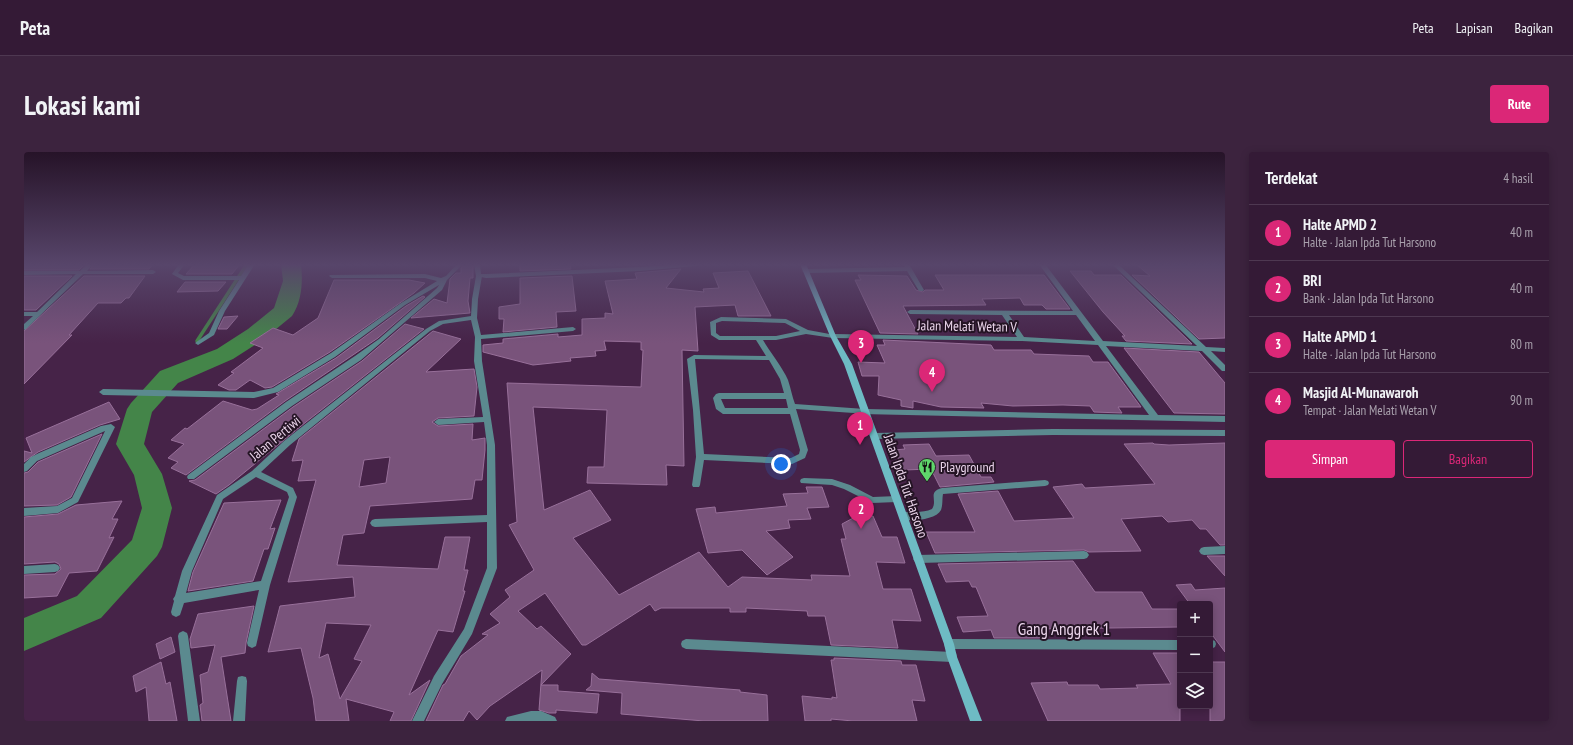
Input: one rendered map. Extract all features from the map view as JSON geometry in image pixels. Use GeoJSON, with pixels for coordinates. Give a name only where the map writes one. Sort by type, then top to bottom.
{"type":"FeatureCollection","features":[{"type":"Feature","properties":{"kind":"main road","name":"Jalan Ipda Tut Harsono"},"geometry":{"type":"LineString","coordinates":[[814,291],[833,336],[848,364],[976,721]]}},
{"type":"Feature","properties":{"kind":"street"},"geometry":{"type":"LineString","coordinates":[[24,328],[62,291]]}},
{"type":"Feature","properties":{"kind":"street"},"geometry":{"type":"LineString","coordinates":[[198,343],[212,334],[222,311],[234,291]]}},
{"type":"Feature","properties":{"kind":"street"},"geometry":{"type":"LineString","coordinates":[[103,392],[134,391],[254,395],[275,390],[333,355],[423,291]]}},
{"type":"Feature","properties":{"kind":"street"},"geometry":{"type":"LineString","coordinates":[[191,477],[289,404],[382,340],[438,291]]}},
{"type":"Feature","properties":{"kind":"street"},"geometry":{"type":"LineString","coordinates":[[418,721],[438,680],[468,631],[485,590],[492,568],[492,460],[478,361],[478,337],[474,318],[476,291]]}},
{"type":"Feature","properties":{"kind":"street"},"geometry":{"type":"LineString","coordinates":[[1062,291],[1155,417]]}},
{"type":"Feature","properties":{"kind":"street"},"geometry":{"type":"LineString","coordinates":[[1143,291],[1225,369]]}},
{"type":"Feature","properties":{"kind":"street"},"geometry":{"type":"LineString","coordinates":[[910,312],[1078,313]]}},
{"type":"Feature","properties":{"kind":"street"},"geometry":{"type":"LineString","coordinates":[[1004,312],[1022,339]]}},
{"type":"Feature","properties":{"kind":"street"},"geometry":{"type":"LineString","coordinates":[[24,314],[39,314]]}},
{"type":"Feature","properties":{"kind":"street","name":"Jalan Pertiwi"},"geometry":{"type":"LineString","coordinates":[[252,643],[265,585],[293,497],[290,490],[255,473],[287,443],[428,330],[441,322],[474,318]]}},
{"type":"Feature","properties":{"kind":"street"},"geometry":{"type":"LineString","coordinates":[[721,319],[779,320],[791,322],[806,332],[785,337],[759,339],[716,337],[713,334],[713,322],[721,319]]}},
{"type":"Feature","properties":{"kind":"street"},"geometry":{"type":"LineString","coordinates":[[478,337],[573,329]]}},
{"type":"Feature","properties":{"kind":"street","name":"Jalan Melati Wetan V"},"geometry":{"type":"LineString","coordinates":[[806,332],[833,336],[1022,339],[1100,342],[1206,350],[1225,350]]}},
{"type":"Feature","properties":{"kind":"street"},"geometry":{"type":"LineString","coordinates":[[700,458],[792,461],[802,456],[804,450],[784,379],[759,339]]}},
{"type":"Feature","properties":{"kind":"street"},"geometry":{"type":"LineString","coordinates":[[696,485],[700,458],[692,358],[771,358]]}},
{"type":"Feature","properties":{"kind":"street"},"geometry":{"type":"LineString","coordinates":[[790,396],[719,396],[717,398],[720,409],[723,411],[793,409],[865,412],[1225,419]]}},
{"type":"Feature","properties":{"kind":"street"},"geometry":{"type":"LineString","coordinates":[[438,422],[487,419]]}},
{"type":"Feature","properties":{"kind":"street"},"geometry":{"type":"LineString","coordinates":[[24,469],[34,459],[42,454],[104,428],[111,428],[75,500],[58,509],[24,512]]}},
{"type":"Feature","properties":{"kind":"street"},"geometry":{"type":"LineString","coordinates":[[875,436],[1053,432],[1225,433]]}},
{"type":"Feature","properties":{"kind":"street"},"geometry":{"type":"LineString","coordinates":[[176,612],[178,599],[187,571],[220,497],[255,473]]}},
{"type":"Feature","properties":{"kind":"street"},"geometry":{"type":"LineString","coordinates":[[804,481],[832,482],[847,487],[872,500],[897,499]]}},
{"type":"Feature","properties":{"kind":"street"},"geometry":{"type":"LineString","coordinates":[[903,516],[928,515],[935,512],[938,508],[938,493],[942,491],[1045,483]]}},
{"type":"Feature","properties":{"kind":"street"},"geometry":{"type":"LineString","coordinates":[[375,523],[492,518]]}},
{"type":"Feature","properties":{"kind":"street"},"geometry":{"type":"LineString","coordinates":[[1204,551],[1225,550]]}},
{"type":"Feature","properties":{"kind":"street"},"geometry":{"type":"LineString","coordinates":[[918,559],[1084,555]]}},
{"type":"Feature","properties":{"kind":"street"},"geometry":{"type":"LineString","coordinates":[[24,570],[55,568]]}},
{"type":"Feature","properties":{"kind":"street"},"geometry":{"type":"LineString","coordinates":[[178,599],[265,585]]}},
{"type":"Feature","properties":{"kind":"street"},"geometry":{"type":"LineString","coordinates":[[183,636],[194,721]]}},
{"type":"Feature","properties":{"kind":"street"},"geometry":{"type":"LineString","coordinates":[[686,644],[952,657]]}},
{"type":"Feature","properties":{"kind":"street","name":"Gang Anggrek 1"},"geometry":{"type":"LineString","coordinates":[[949,644],[1177,645]]}},
{"type":"Feature","properties":{"kind":"street"},"geometry":{"type":"LineString","coordinates":[[239,721],[242,681]]}},
{"type":"Feature","properties":{"kind":"street"},"geometry":{"type":"LineString","coordinates":[[511,721],[536,716],[546,717],[551,721]]}},
{"type":"Feature","properties":{"kind":"building"},"geometry":{"type":"Polygon","coordinates":[[[24,291],[57,291],[36,310],[24,310],[24,291]]]}},
{"type":"Feature","properties":{"kind":"building"},"geometry":{"type":"Polygon","coordinates":[[[68,291],[134,291],[129,298],[126,298],[121,303],[98,303],[69,335],[72,335],[24,384],[24,331],[68,291]]]}},
{"type":"Feature","properties":{"kind":"building"},"geometry":{"type":"Polygon","coordinates":[[[178,291],[218,291],[218,291],[177,292],[178,291]]]}},
{"type":"Feature","properties":{"kind":"building"},"geometry":{"type":"Polygon","coordinates":[[[330,291],[417,291],[330,352],[272,387],[265,388],[250,380],[236,390],[229,390],[218,385],[234,373],[231,372],[263,348],[250,343],[273,328],[293,335],[318,318],[330,291]]]}},
{"type":"Feature","properties":{"kind":"building"},"geometry":{"type":"Polygon","coordinates":[[[449,291],[469,291],[468,301],[470,313],[411,318],[434,299],[447,303],[449,291]]]}},
{"type":"Feature","properties":{"kind":"building"},"geometry":{"type":"Polygon","coordinates":[[[520,291],[574,291],[576,311],[556,312],[557,327],[503,332],[504,319],[499,319],[499,307],[520,304],[520,291]]]}},
{"type":"Feature","properties":{"kind":"building"},"geometry":{"type":"Polygon","coordinates":[[[607,291],[690,291],[704,292],[704,291],[758,291],[771,316],[738,316],[735,305],[695,307],[698,351],[682,350],[684,466],[666,465],[667,485],[587,483],[588,467],[604,467],[607,410],[533,407],[544,510],[590,490],[611,520],[573,538],[619,595],[699,552],[728,587],[742,577],[812,580],[811,575],[850,576],[841,539],[846,539],[842,524],[855,517],[873,516],[882,537],[897,537],[905,563],[876,562],[883,589],[911,589],[921,621],[892,620],[898,648],[831,645],[825,616],[808,616],[807,611],[746,608],[746,612],[730,612],[730,608],[661,608],[655,611],[650,604],[586,645],[582,645],[545,593],[518,611],[537,629],[541,626],[571,654],[541,685],[558,685],[558,691],[599,694],[597,713],[556,710],[556,713],[549,713],[539,710],[542,670],[490,706],[477,720],[469,711],[463,721],[426,721],[443,685],[461,656],[488,635],[482,634],[500,623],[490,614],[510,597],[505,590],[534,570],[509,525],[517,522],[507,383],[641,387],[643,350],[641,350],[641,342],[604,341],[606,350],[595,351],[596,356],[570,358],[571,361],[533,365],[483,352],[483,345],[503,343],[503,339],[558,334],[558,337],[582,335],[582,319],[605,318],[605,313],[613,314],[607,291]]]}},
{"type":"Feature","properties":{"kind":"building"},"geometry":{"type":"Polygon","coordinates":[[[860,291],[918,291],[923,292],[924,291],[1056,291],[1070,309],[1046,309],[1042,305],[1024,305],[1020,298],[982,299],[986,305],[903,306],[918,334],[880,333],[860,291]]]}},
{"type":"Feature","properties":{"kind":"building"},"geometry":{"type":"Polygon","coordinates":[[[1086,291],[1137,291],[1192,344],[1126,341],[1122,336],[1125,336],[1086,291]]]}},
{"type":"Feature","properties":{"kind":"building"},"geometry":{"type":"Polygon","coordinates":[[[1148,291],[1225,291],[1225,338],[1199,339],[1148,291]]]}},
{"type":"Feature","properties":{"kind":"building"},"geometry":{"type":"Polygon","coordinates":[[[423,296],[425,297],[378,338],[285,401],[186,475],[171,468],[178,462],[168,458],[184,444],[171,440],[185,428],[187,429],[223,401],[252,410],[257,409],[279,395],[276,394],[336,358],[406,306],[423,296]]]}},
{"type":"Feature","properties":{"kind":"building"},"geometry":{"type":"Polygon","coordinates":[[[238,316],[227,329],[218,329],[224,317],[238,316]]]}},
{"type":"Feature","properties":{"kind":"building"},"geometry":{"type":"Polygon","coordinates":[[[405,324],[424,329],[229,485],[216,494],[189,481],[195,480],[293,407],[362,361],[405,324]]]}},
{"type":"Feature","properties":{"kind":"building"},"geometry":{"type":"Polygon","coordinates":[[[433,331],[461,339],[426,372],[474,369],[477,387],[474,416],[438,418],[432,422],[438,426],[473,424],[472,440],[485,438],[482,480],[475,480],[472,499],[370,506],[364,533],[343,535],[337,565],[438,569],[445,537],[470,537],[464,570],[468,570],[463,591],[465,591],[453,632],[438,630],[409,695],[430,680],[411,721],[390,721],[394,712],[346,699],[349,721],[316,721],[313,698],[301,648],[268,652],[280,606],[355,597],[353,577],[288,582],[316,480],[298,481],[303,460],[292,461],[299,439],[433,331]],[[390,457],[364,460],[359,487],[386,483],[390,457]],[[326,623],[319,658],[328,654],[340,699],[362,661],[354,659],[371,625],[326,623]]]}},
{"type":"Feature","properties":{"kind":"building"},"geometry":{"type":"Polygon","coordinates":[[[883,340],[991,345],[994,350],[1031,350],[1034,354],[1089,356],[1093,362],[1108,362],[1141,407],[1118,407],[1122,413],[1094,412],[1090,406],[1063,405],[1013,406],[981,403],[984,408],[941,407],[913,401],[913,408],[901,406],[901,400],[878,395],[879,376],[862,376],[858,362],[885,363],[877,345],[885,345],[883,340]]]}},
{"type":"Feature","properties":{"kind":"building"},"geometry":{"type":"Polygon","coordinates":[[[1124,348],[1199,352],[1225,383],[1225,414],[1174,413],[1124,348]]]}},
{"type":"Feature","properties":{"kind":"building"},"geometry":{"type":"Polygon","coordinates":[[[109,402],[120,419],[100,425],[38,452],[24,462],[24,451],[32,453],[26,438],[109,402]]]}},
{"type":"Feature","properties":{"kind":"building"},"geometry":{"type":"Polygon","coordinates":[[[102,434],[71,497],[57,505],[24,506],[24,473],[28,472],[38,462],[102,434]]]}},
{"type":"Feature","properties":{"kind":"building"},"geometry":{"type":"Polygon","coordinates":[[[1153,443],[1169,445],[1225,443],[1225,545],[1220,545],[1206,529],[1200,529],[1192,520],[1168,522],[1162,516],[1121,519],[1141,551],[1089,552],[1084,550],[935,553],[926,532],[975,532],[958,494],[998,491],[1014,521],[1074,518],[1053,487],[1082,484],[1085,488],[1155,484],[1124,444],[1153,443]]]}},
{"type":"Feature","properties":{"kind":"building"},"geometry":{"type":"Polygon","coordinates":[[[929,444],[936,456],[969,455],[981,477],[991,477],[994,482],[940,487],[931,469],[904,470],[894,450],[905,449],[903,445],[929,444]]]}},
{"type":"Feature","properties":{"kind":"building"},"geometry":{"type":"Polygon","coordinates":[[[806,487],[822,487],[829,507],[807,508],[811,519],[788,520],[790,528],[766,531],[793,557],[767,575],[742,550],[708,553],[696,509],[715,507],[716,513],[787,506],[783,494],[808,493],[806,487]]]}},
{"type":"Feature","properties":{"kind":"building"},"geometry":{"type":"Polygon","coordinates":[[[281,500],[270,529],[275,528],[268,549],[264,549],[253,581],[188,591],[193,572],[224,503],[281,500]]]}},
{"type":"Feature","properties":{"kind":"building"},"geometry":{"type":"Polygon","coordinates":[[[122,501],[112,519],[118,519],[109,538],[114,537],[97,571],[69,573],[57,596],[24,598],[24,575],[55,574],[61,569],[59,564],[55,562],[24,564],[24,517],[58,514],[76,505],[122,501]]]}},
{"type":"Feature","properties":{"kind":"building"},"geometry":{"type":"Polygon","coordinates":[[[1207,556],[1225,556],[1225,576],[1207,556]]]}},
{"type":"Feature","properties":{"kind":"building"},"geometry":{"type":"Polygon","coordinates":[[[1073,561],[1095,592],[1142,592],[1152,609],[1177,609],[1177,627],[1040,629],[1044,638],[994,638],[991,630],[963,632],[957,617],[988,616],[976,587],[972,587],[969,581],[946,582],[938,564],[1073,561]]]}},
{"type":"Feature","properties":{"kind":"building"},"geometry":{"type":"Polygon","coordinates":[[[1191,584],[1195,590],[1225,588],[1225,652],[1213,636],[1213,601],[1188,601],[1176,585],[1191,584]]]}},
{"type":"Feature","properties":{"kind":"building"},"geometry":{"type":"Polygon","coordinates":[[[254,606],[245,653],[221,657],[231,721],[202,721],[200,705],[203,703],[200,675],[208,672],[215,645],[191,648],[190,639],[198,614],[254,606]]]}},
{"type":"Feature","properties":{"kind":"building"},"geometry":{"type":"Polygon","coordinates":[[[171,637],[175,652],[160,659],[156,644],[171,637]]]}},
{"type":"Feature","properties":{"kind":"building"},"geometry":{"type":"Polygon","coordinates":[[[1153,653],[1177,653],[1177,709],[1180,709],[1180,721],[1048,721],[1031,683],[1067,682],[1068,685],[1098,685],[1100,689],[1138,688],[1136,685],[1171,684],[1153,653]]]}},
{"type":"Feature","properties":{"kind":"building"},"geometry":{"type":"Polygon","coordinates":[[[834,658],[901,661],[902,665],[916,665],[925,701],[912,700],[917,721],[853,721],[831,719],[831,721],[805,721],[802,696],[832,699],[832,697],[837,698],[831,660],[834,660],[834,658]]]}},
{"type":"Feature","properties":{"kind":"building"},"geometry":{"type":"Polygon","coordinates":[[[161,662],[166,684],[170,682],[177,721],[149,721],[146,687],[136,692],[133,676],[161,662]]]}},
{"type":"Feature","properties":{"kind":"building"},"geometry":{"type":"Polygon","coordinates":[[[1213,662],[1225,662],[1225,721],[1210,721],[1210,709],[1213,709],[1213,662]]]}},
{"type":"Feature","properties":{"kind":"building"},"geometry":{"type":"Polygon","coordinates":[[[592,673],[599,679],[740,690],[740,692],[767,695],[768,721],[704,721],[621,714],[622,693],[586,690],[591,686],[592,673]]]}},
{"type":"Feature","properties":{"kind":"waterway"},"geometry":{"type":"LineString","coordinates":[[197,341],[230,291]]}},
{"type":"Feature","properties":{"kind":"waterway"},"geometry":{"type":"LineString","coordinates":[[24,635],[89,607],[146,547],[157,508],[148,474],[130,444],[140,409],[169,377],[225,354],[256,334],[284,311],[290,291]]}},
{"type":"Feature","properties":{"kind":"place","name":"Halte APMD 1"},"geometry":{"type":"Point","coordinates":[861,363]}},
{"type":"Feature","properties":{"kind":"place","name":"Masjid Al-Munawaroh"},"geometry":{"type":"Point","coordinates":[932,392]}},
{"type":"Feature","properties":{"kind":"place","name":"Halte APMD 2"},"geometry":{"type":"Point","coordinates":[860,445]}},
{"type":"Feature","properties":{"kind":"place","name":"Playground"},"geometry":{"type":"Point","coordinates":[927,482]}},
{"type":"Feature","properties":{"kind":"place","name":"BRI"},"geometry":{"type":"Point","coordinates":[861,529]}}]}
